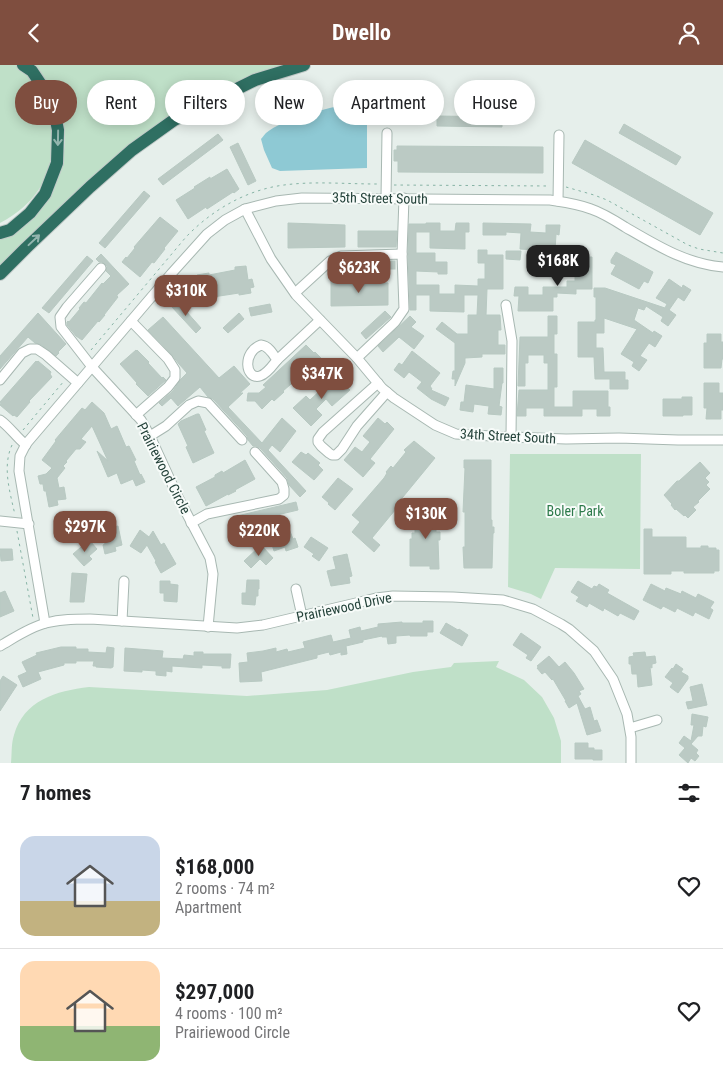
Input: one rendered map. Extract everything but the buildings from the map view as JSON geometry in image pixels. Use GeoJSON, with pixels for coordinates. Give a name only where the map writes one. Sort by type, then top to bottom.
{"type":"FeatureCollection","features":[{"type":"Feature","properties":{"kind":"highway"},"geometry":{"type":"LineString","coordinates":[[0,233],[10,230],[30,213],[45,194],[57,163],[58,130],[52,101],[32,71],[23,65]]}},
{"type":"Feature","properties":{"kind":"highway"},"geometry":{"type":"LineString","coordinates":[[0,274],[125,156],[174,120],[255,80],[304,65]]}},
{"type":"Feature","properties":{"kind":"street"},"geometry":{"type":"LineString","coordinates":[[386,198],[387,133]]}},
{"type":"Feature","properties":{"kind":"street"},"geometry":{"type":"LineString","coordinates":[[558,201],[559,135]]}},
{"type":"Feature","properties":{"kind":"street","name":"35th Street South"},"geometry":{"type":"LineString","coordinates":[[92,367],[207,233],[245,209],[290,198],[404,198],[569,202],[592,209],[676,255],[704,265],[723,267]]}},
{"type":"Feature","properties":{"kind":"street"},"geometry":{"type":"LineString","coordinates":[[357,358],[395,323],[404,309],[402,254],[404,198]]}},
{"type":"Feature","properties":{"kind":"street","name":"34th Street South"},"geometry":{"type":"LineString","coordinates":[[245,209],[271,259],[295,293],[387,392],[435,425],[456,434],[511,437],[723,440]]}},
{"type":"Feature","properties":{"kind":"street"},"geometry":{"type":"LineString","coordinates":[[295,293],[330,261],[341,256],[402,254]]}},
{"type":"Feature","properties":{"kind":"street","name":"Prairiewood Circle"},"geometry":{"type":"LineString","coordinates":[[101,267],[60,317],[60,327],[92,367],[142,420],[150,436],[191,523],[210,558],[213,574],[208,627]]}},
{"type":"Feature","properties":{"kind":"street"},"geometry":{"type":"LineString","coordinates":[[506,305],[512,341],[511,437]]}},
{"type":"Feature","properties":{"kind":"street"},"geometry":{"type":"LineString","coordinates":[[277,360],[320,320]]}},
{"type":"Feature","properties":{"kind":"street"},"geometry":{"type":"LineString","coordinates":[[131,321],[168,359],[175,370],[174,378],[168,387],[136,415]]}},
{"type":"Feature","properties":{"kind":"street"},"geometry":{"type":"LineString","coordinates":[[0,380],[22,353],[30,349],[37,349],[78,383]]}},
{"type":"Feature","properties":{"kind":"street"},"geometry":{"type":"LineString","coordinates":[[45,623],[19,471],[20,456],[26,445],[92,367]]}},
{"type":"Feature","properties":{"kind":"street"},"geometry":{"type":"LineString","coordinates":[[378,383],[324,432],[318,439],[321,446],[332,455],[336,455],[357,426],[387,392]]}},
{"type":"Feature","properties":{"kind":"street"},"geometry":{"type":"LineString","coordinates":[[150,436],[166,426],[189,405],[198,401],[208,403],[242,440]]}},
{"type":"Feature","properties":{"kind":"street"},"geometry":{"type":"LineString","coordinates":[[0,420],[26,445]]}},
{"type":"Feature","properties":{"kind":"street"},"geometry":{"type":"LineString","coordinates":[[191,523],[206,515],[279,499],[284,495],[282,482],[255,452]]}},
{"type":"Feature","properties":{"kind":"street"},"geometry":{"type":"LineString","coordinates":[[0,521],[28,524]]}},
{"type":"Feature","properties":{"kind":"street"},"geometry":{"type":"LineString","coordinates":[[122,621],[124,581]]}},
{"type":"Feature","properties":{"kind":"street"},"geometry":{"type":"LineString","coordinates":[[296,589],[302,616]]}},
{"type":"Feature","properties":{"kind":"street","name":"Prairiewood Drive"},"geometry":{"type":"LineString","coordinates":[[0,646],[35,627],[67,619],[237,628],[263,625],[376,597],[453,597],[503,600],[533,609],[569,629],[594,651],[613,679],[627,714],[632,737],[631,763]]}},
{"type":"Feature","properties":{"kind":"street"},"geometry":{"type":"LineString","coordinates":[[630,728],[657,720]]}},
{"type":"Feature","properties":{"kind":"path"},"geometry":{"type":"LineString","coordinates":[[84,357],[186,237],[198,226],[222,207],[250,195],[283,185],[558,187],[573,189],[616,204],[688,245],[723,253]]}},
{"type":"Feature","properties":{"kind":"path"},"geometry":{"type":"LineString","coordinates":[[34,622],[7,473],[8,461],[10,450],[16,437],[69,376]]}},
{"type":"Feature","properties":{"kind":"green space"},"geometry":{"type":"Polygon","coordinates":[[[0,65],[16,65],[31,80],[15,80],[15,125],[51,125],[53,144],[48,171],[34,196],[24,207],[0,223],[0,65]]]}},
{"type":"Feature","properties":{"kind":"green space"},"geometry":{"type":"Polygon","coordinates":[[[32,65],[284,65],[245,80],[165,80],[165,120],[140,137],[103,167],[0,267],[0,239],[47,201],[54,188],[63,159],[65,142],[63,125],[77,125],[77,80],[40,80],[32,65]]]}},
{"type":"Feature","properties":{"kind":"green space","name":"Boler Park"},"geometry":{"type":"Polygon","coordinates":[[[510,454],[641,454],[640,569],[555,568],[541,599],[508,587],[510,454]]]}},
{"type":"Feature","properties":{"kind":"green space"},"geometry":{"type":"Polygon","coordinates":[[[499,661],[496,667],[524,680],[542,697],[554,718],[561,741],[561,763],[11,763],[14,735],[25,713],[43,699],[65,691],[89,687],[247,696],[327,690],[413,672],[451,667],[454,663],[499,661]]]}},
{"type":"Feature","properties":{"kind":"water"},"geometry":{"type":"Polygon","coordinates":[[[333,108],[333,125],[367,125],[367,168],[280,171],[272,168],[261,139],[266,133],[280,125],[323,125],[323,110],[333,108]]]}}]}
